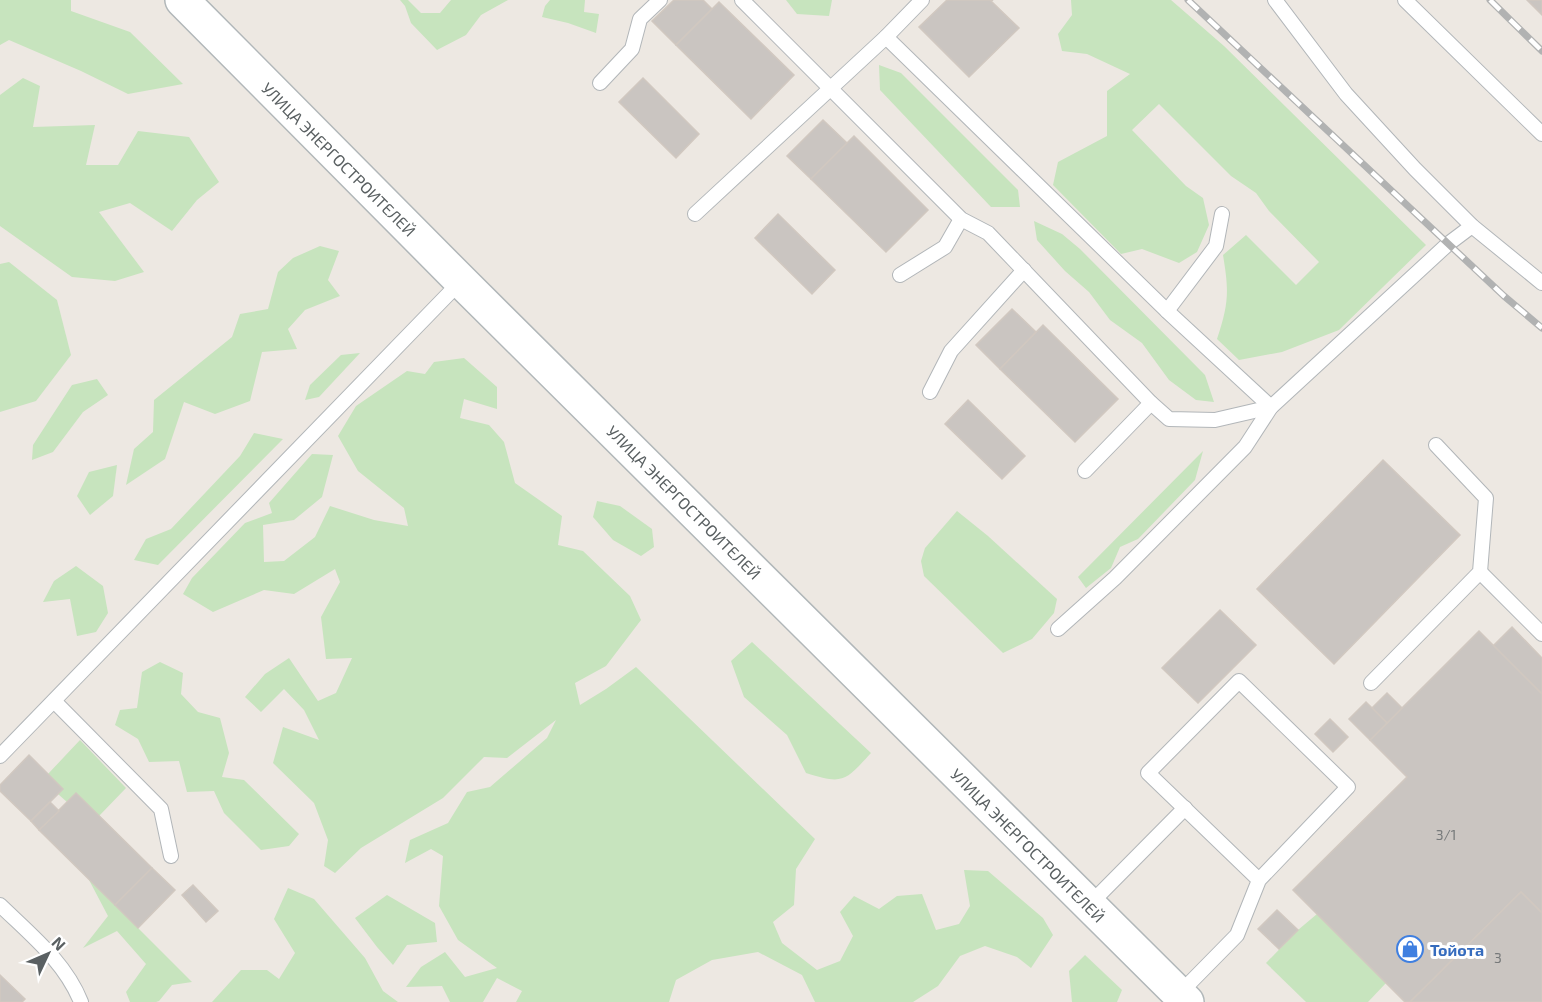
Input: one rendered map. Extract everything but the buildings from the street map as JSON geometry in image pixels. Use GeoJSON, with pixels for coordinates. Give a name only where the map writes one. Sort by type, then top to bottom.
{"type":"FeatureCollection","features":[{"type":"Feature","properties":{"kind":"main road","name":"УЛИЦА ЭНЕРГОСТРОИТЕЛЕЙ"},"geometry":{"type":"LineString","coordinates":[[182,0],[461,281],[1183,998]]}},
{"type":"Feature","properties":{"kind":"lane"},"geometry":{"type":"LineString","coordinates":[[600,83],[632,50],[640,18],[660,0]]}},
{"type":"Feature","properties":{"kind":"lane"},"geometry":{"type":"LineString","coordinates":[[742,0],[961,219],[988,233],[1169,419],[1215,420],[1270,407]]}},
{"type":"Feature","properties":{"kind":"lane"},"geometry":{"type":"LineString","coordinates":[[1275,0],[1346,94],[1415,169],[1473,226],[1542,283]]}},
{"type":"Feature","properties":{"kind":"lane"},"geometry":{"type":"LineString","coordinates":[[1405,0],[1542,134]]}},
{"type":"Feature","properties":{"kind":"lane"},"geometry":{"type":"LineString","coordinates":[[695,214],[886,37],[918,1]]}},
{"type":"Feature","properties":{"kind":"lane"},"geometry":{"type":"LineString","coordinates":[[886,37],[1167,311],[1270,407]]}},
{"type":"Feature","properties":{"kind":"lane"},"geometry":{"type":"LineString","coordinates":[[1167,311],[1216,246],[1222,214]]}},
{"type":"Feature","properties":{"kind":"lane"},"geometry":{"type":"LineString","coordinates":[[900,275],[945,247],[961,219]]}},
{"type":"Feature","properties":{"kind":"lane"},"geometry":{"type":"LineString","coordinates":[[1058,629],[1115,578],[1245,447],[1270,407],[1448,244],[1473,226]]}},
{"type":"Feature","properties":{"kind":"lane"},"geometry":{"type":"LineString","coordinates":[[930,392],[951,351],[1024,270]]}},
{"type":"Feature","properties":{"kind":"lane"},"geometry":{"type":"LineString","coordinates":[[0,756],[461,281]]}},
{"type":"Feature","properties":{"kind":"lane"},"geometry":{"type":"LineString","coordinates":[[1085,471],[1151,403]]}},
{"type":"Feature","properties":{"kind":"lane"},"geometry":{"type":"LineString","coordinates":[[1371,683],[1480,572],[1486,498],[1436,445]]}},
{"type":"Feature","properties":{"kind":"lane"},"geometry":{"type":"LineString","coordinates":[[1480,572],[1542,634]]}},
{"type":"Feature","properties":{"kind":"lane"},"geometry":{"type":"LineString","coordinates":[[1183,998],[1237,935],[1259,880],[1348,787],[1239,681],[1148,773],[1259,880]]}},
{"type":"Feature","properties":{"kind":"lane"},"geometry":{"type":"LineString","coordinates":[[54,701],[160,809],[171,856]]}},
{"type":"Feature","properties":{"kind":"lane"},"geometry":{"type":"LineString","coordinates":[[1089,905],[1185,808]]}},
{"type":"Feature","properties":{"kind":"lane"},"geometry":{"type":"LineString","coordinates":[[0,905],[54,957],[75,987],[81,1002]]}},
{"type":"Feature","properties":{"kind":"green space"},"geometry":{"type":"Polygon","coordinates":[[[0,0],[71,0],[71,11],[130,32],[183,84],[128,94],[9,40],[0,45],[0,0]]]}},
{"type":"Feature","properties":{"kind":"green space"},"geometry":{"type":"Polygon","coordinates":[[[400,0],[408,0],[421,13],[440,13],[451,0],[508,0],[481,15],[466,35],[437,50],[411,23],[405,6],[400,0]]]}},
{"type":"Feature","properties":{"kind":"green space"},"geometry":{"type":"Polygon","coordinates":[[[550,0],[585,0],[584,12],[599,14],[596,33],[542,17],[545,6],[550,0]]]}},
{"type":"Feature","properties":{"kind":"green space"},"geometry":{"type":"Polygon","coordinates":[[[786,0],[832,0],[829,16],[797,14],[786,0]]]}},
{"type":"Feature","properties":{"kind":"green space"},"geometry":{"type":"Polygon","coordinates":[[[1071,0],[1171,0],[1224,46],[1426,245],[1339,330],[1282,352],[1239,360],[1217,339],[1227,297],[1223,255],[1246,235],[1296,285],[1319,262],[1269,211],[1256,193],[1231,176],[1159,104],[1132,130],[1186,186],[1203,198],[1209,225],[1197,252],[1179,263],[1142,249],[1121,254],[1053,185],[1058,162],[1107,136],[1107,91],[1130,74],[1087,54],[1062,51],[1058,34],[1072,15],[1071,0]]]}},
{"type":"Feature","properties":{"kind":"green space"},"geometry":{"type":"Polygon","coordinates":[[[879,65],[901,73],[1018,190],[1020,207],[991,207],[880,90],[879,65]]]}},
{"type":"Feature","properties":{"kind":"green space"},"geometry":{"type":"Polygon","coordinates":[[[23,78],[40,86],[33,127],[95,125],[86,165],[118,165],[138,131],[189,137],[219,182],[197,200],[172,231],[130,203],[99,212],[144,272],[115,281],[72,277],[0,226],[0,95],[23,78]]]}},
{"type":"Feature","properties":{"kind":"green space"},"geometry":{"type":"Polygon","coordinates":[[[1034,221],[1062,234],[1080,249],[1205,375],[1214,402],[1196,400],[1169,380],[1142,343],[1110,320],[1089,292],[1065,271],[1037,240],[1034,221]]]}},
{"type":"Feature","properties":{"kind":"green space"},"geometry":{"type":"Polygon","coordinates":[[[320,246],[339,251],[328,280],[340,296],[305,310],[288,329],[297,349],[262,352],[250,401],[215,414],[184,402],[165,459],[126,485],[134,449],[153,432],[154,400],[232,337],[240,314],[268,309],[278,272],[293,258],[320,246]]]}},
{"type":"Feature","properties":{"kind":"green space"},"geometry":{"type":"Polygon","coordinates":[[[9,262],[57,300],[71,355],[36,401],[0,412],[0,264],[9,262]]]}},
{"type":"Feature","properties":{"kind":"green space"},"geometry":{"type":"Polygon","coordinates":[[[360,353],[319,397],[305,400],[310,385],[341,355],[360,353]]]}},
{"type":"Feature","properties":{"kind":"green space"},"geometry":{"type":"Polygon","coordinates":[[[464,358],[497,387],[497,409],[464,399],[460,418],[489,425],[504,442],[515,483],[562,516],[558,545],[583,551],[630,596],[641,620],[606,666],[575,683],[580,705],[636,667],[815,839],[796,869],[794,905],[773,922],[782,943],[817,970],[840,961],[853,936],[840,912],[854,896],[879,909],[897,896],[922,894],[936,930],[959,924],[970,906],[964,870],[988,871],[1043,918],[1053,935],[1031,968],[1017,957],[985,946],[960,956],[938,986],[913,1002],[815,1002],[802,975],[758,952],[712,960],[676,980],[669,1002],[516,1002],[522,991],[497,978],[483,1002],[450,1002],[442,986],[406,987],[421,967],[445,952],[465,977],[497,968],[458,940],[439,906],[443,856],[431,849],[405,863],[410,840],[448,823],[467,792],[490,787],[547,738],[556,720],[507,758],[484,757],[443,798],[361,848],[335,873],[324,866],[328,840],[314,803],[273,763],[283,727],[319,740],[304,710],[284,689],[261,712],[245,697],[265,674],[289,658],[318,701],[336,693],[352,658],[326,659],[321,617],[340,582],[335,569],[294,594],[264,590],[213,612],[183,594],[192,578],[245,523],[272,513],[269,503],[312,454],[333,455],[322,497],[294,520],[263,525],[264,562],[284,561],[315,537],[330,506],[374,520],[408,526],[404,508],[358,471],[338,436],[356,406],[407,371],[425,374],[434,362],[464,358]]]}},
{"type":"Feature","properties":{"kind":"green space"},"geometry":{"type":"Polygon","coordinates":[[[97,379],[108,395],[83,412],[53,452],[32,460],[33,445],[72,385],[97,379]]]}},
{"type":"Feature","properties":{"kind":"green space"},"geometry":{"type":"Polygon","coordinates":[[[254,433],[283,439],[158,565],[134,560],[146,539],[171,529],[240,456],[254,433]]]}},
{"type":"Feature","properties":{"kind":"green space"},"geometry":{"type":"Polygon","coordinates":[[[1203,451],[1195,480],[1138,539],[1120,547],[1111,568],[1086,588],[1078,577],[1203,451]]]}},
{"type":"Feature","properties":{"kind":"green space"},"geometry":{"type":"Polygon","coordinates":[[[117,465],[113,496],[90,515],[77,496],[89,472],[117,465]]]}},
{"type":"Feature","properties":{"kind":"green space"},"geometry":{"type":"Polygon","coordinates":[[[597,501],[620,506],[652,529],[654,547],[641,556],[613,540],[593,517],[597,501]]]}},
{"type":"Feature","properties":{"kind":"green space"},"geometry":{"type":"Polygon","coordinates":[[[957,511],[1057,599],[1054,613],[1032,639],[1003,653],[924,576],[921,561],[925,548],[957,511]]]}},
{"type":"Feature","properties":{"kind":"green space"},"geometry":{"type":"Polygon","coordinates":[[[76,566],[103,586],[108,613],[96,632],[77,636],[70,599],[43,602],[54,581],[76,566]]]}},
{"type":"Feature","properties":{"kind":"green space"},"geometry":{"type":"Polygon","coordinates":[[[752,642],[871,753],[849,775],[829,779],[806,773],[787,735],[744,697],[731,661],[752,642]]]}},
{"type":"Feature","properties":{"kind":"green space"},"geometry":{"type":"Polygon","coordinates":[[[160,662],[183,673],[181,694],[198,712],[220,718],[229,753],[222,777],[244,780],[299,834],[289,846],[261,850],[224,813],[214,791],[187,792],[179,761],[149,762],[138,739],[115,725],[120,710],[137,708],[142,672],[160,662]]]}},
{"type":"Feature","properties":{"kind":"green space"},"geometry":{"type":"Polygon","coordinates":[[[80,740],[126,788],[99,816],[76,793],[67,802],[58,794],[63,789],[48,774],[80,740]]]}},
{"type":"Feature","properties":{"kind":"green space"},"geometry":{"type":"Polygon","coordinates":[[[88,878],[192,982],[172,985],[156,1002],[130,1002],[126,992],[146,964],[117,931],[83,948],[108,916],[88,878]]]}},
{"type":"Feature","properties":{"kind":"green space"},"geometry":{"type":"Polygon","coordinates":[[[288,888],[314,899],[365,958],[383,991],[398,1002],[212,1002],[241,970],[267,970],[279,979],[295,953],[274,919],[288,888]]]}},
{"type":"Feature","properties":{"kind":"green space"},"geometry":{"type":"Polygon","coordinates":[[[387,895],[435,923],[437,942],[407,945],[393,965],[355,918],[387,895]]]}},
{"type":"Feature","properties":{"kind":"green space"},"geometry":{"type":"Polygon","coordinates":[[[1317,914],[1386,983],[1368,1002],[1306,1002],[1266,963],[1317,914]]]}},
{"type":"Feature","properties":{"kind":"green space"},"geometry":{"type":"Polygon","coordinates":[[[1085,955],[1122,990],[1117,1002],[1072,1002],[1069,971],[1085,955]]]}},
{"type":"Feature","properties":{"kind":"railway"},"geometry":{"type":"LineString","coordinates":[[1188,0],[1504,296],[1542,328]]}},
{"type":"Feature","properties":{"kind":"railway"},"geometry":{"type":"LineString","coordinates":[[1490,0],[1542,51]]}},
{"type":"Feature","properties":{"kind":"place","name":"Тойота"},"geometry":{"type":"Point","coordinates":[1410,949]}}]}
